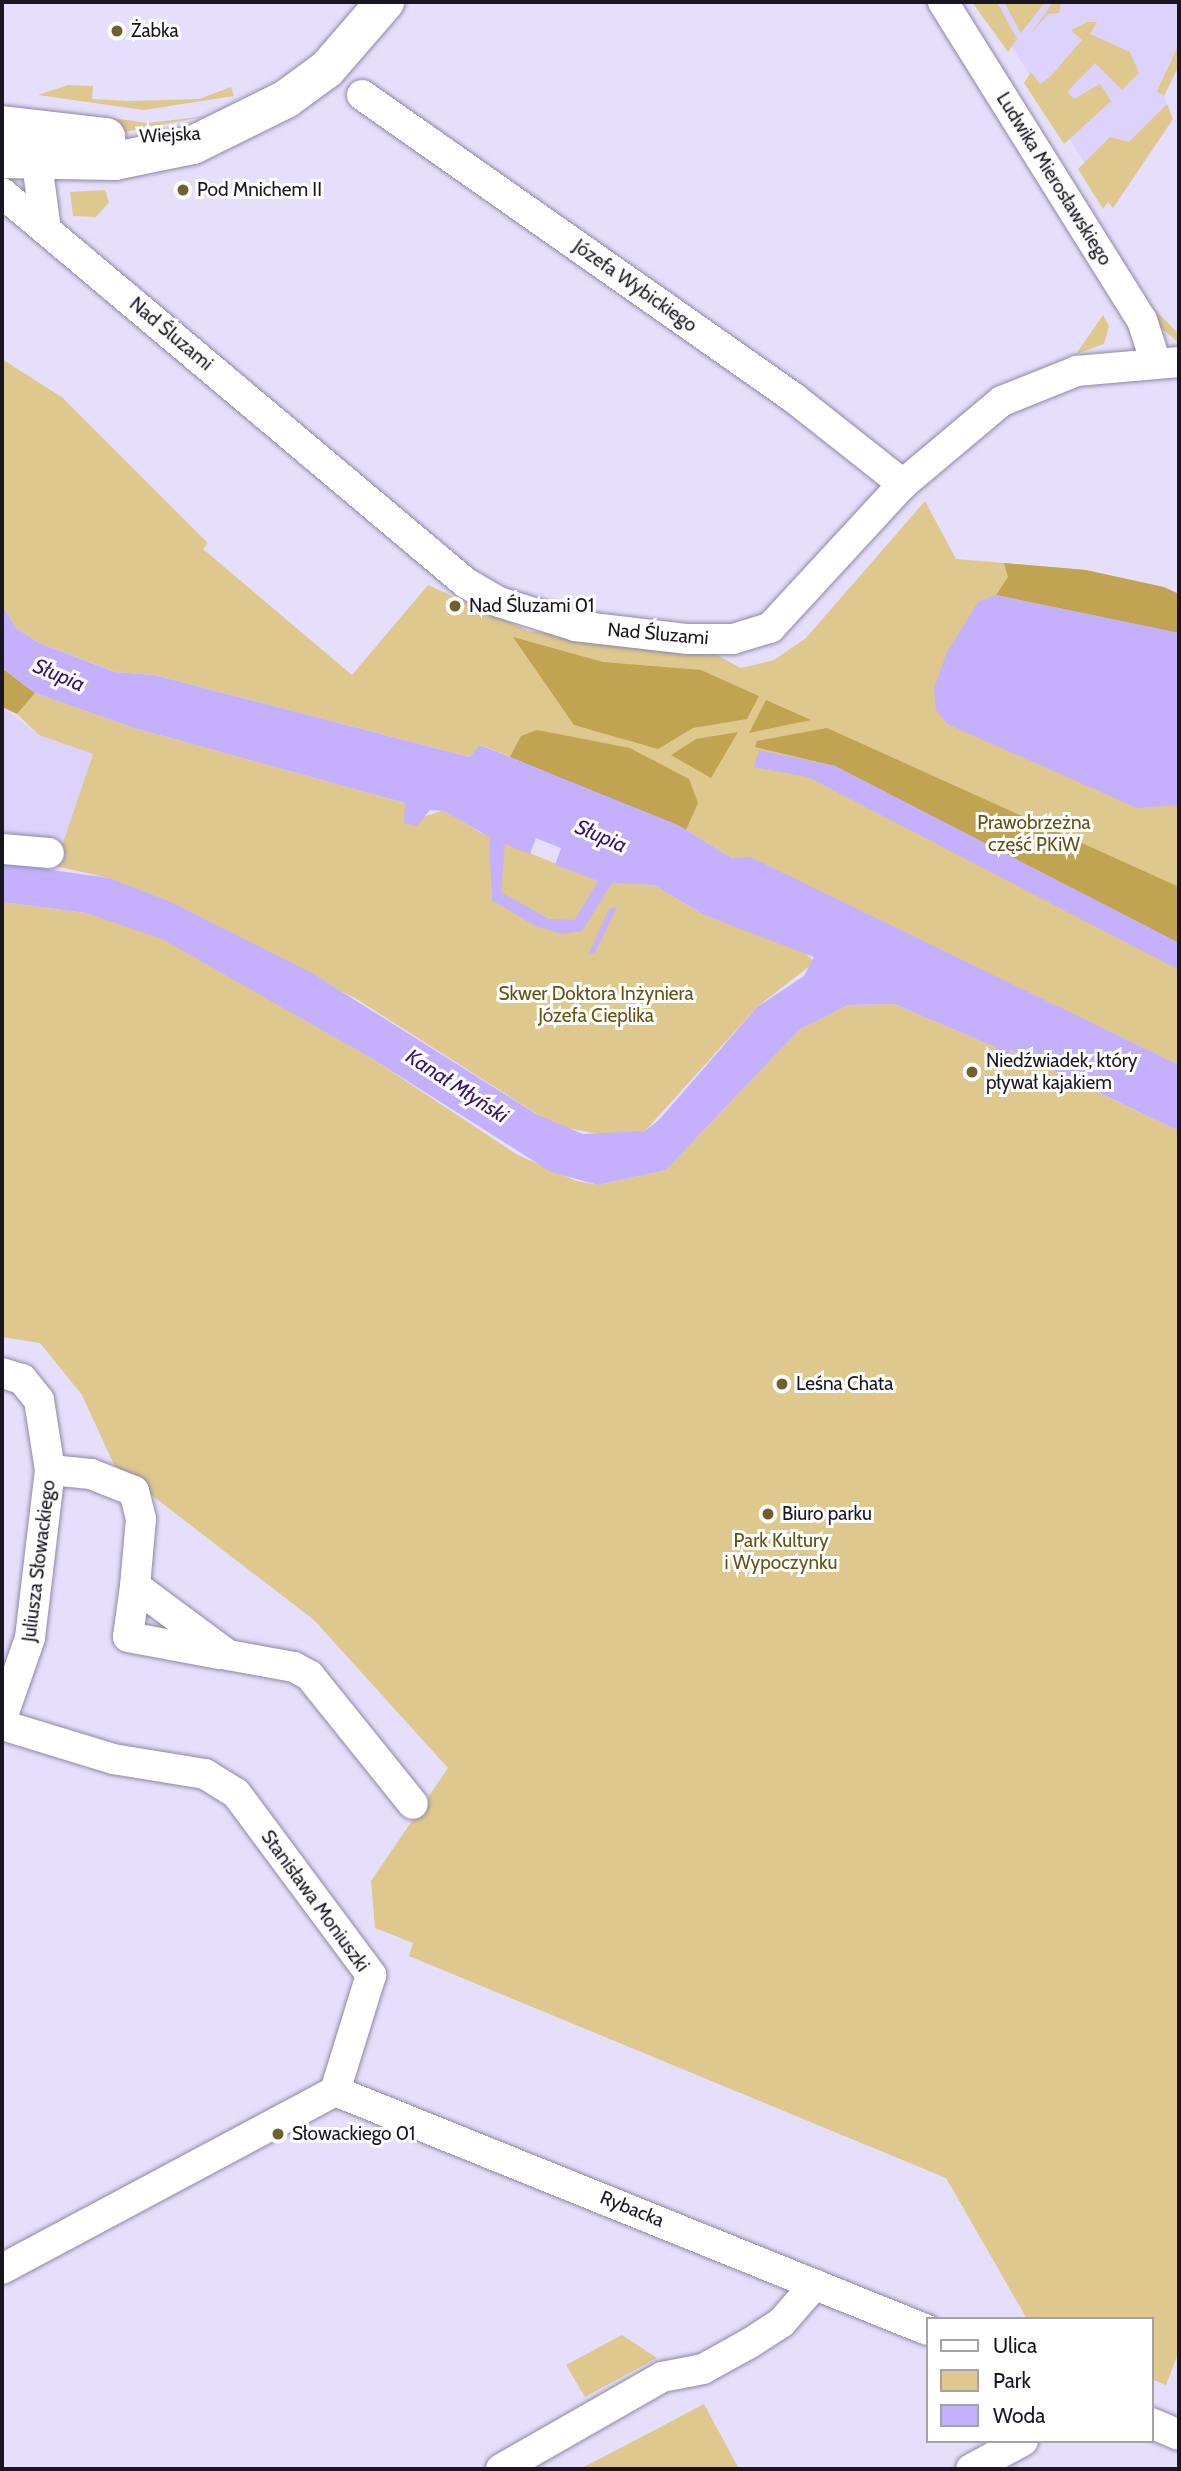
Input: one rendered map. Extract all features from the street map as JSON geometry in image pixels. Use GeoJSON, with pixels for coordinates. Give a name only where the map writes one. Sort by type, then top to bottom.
{"type":"FeatureCollection","features":[{"type":"Feature","properties":{"kind":"main road","name":"Wiejska"},"geometry":{"type":"LineString","coordinates":[[18,143],[209,133],[286,99],[327,69],[385,2]]}},
{"type":"Feature","properties":{"kind":"street","name":"Ludwika Mierosławskiego"},"geometry":{"type":"LineString","coordinates":[[943,2],[1167,361]]}},
{"type":"Feature","properties":{"kind":"street","name":"Józefa Wybickiego"},"geometry":{"type":"LineString","coordinates":[[362,95],[794,398],[902,484]]}},
{"type":"Feature","properties":{"kind":"street"},"geometry":{"type":"LineString","coordinates":[[18,143],[46,230]]}},
{"type":"Feature","properties":{"kind":"street","name":"Nad Śluzami"},"geometry":{"type":"LineString","coordinates":[[2,193],[466,583],[533,615],[688,639],[733,639],[771,628],[902,484],[954,435],[1033,384],[1167,361]]}},
{"type":"Feature","properties":{"kind":"street"},"geometry":{"type":"LineString","coordinates":[[2,849],[49,853]]}},
{"type":"Feature","properties":{"kind":"street","name":"Juliusza Słowackiego"},"geometry":{"type":"LineString","coordinates":[[2,1373],[22,1379],[39,1400],[50,1470],[30,1638],[2,1718]]}},
{"type":"Feature","properties":{"kind":"street"},"geometry":{"type":"LineString","coordinates":[[50,1470],[91,1474],[134,1491],[141,1518],[128,1637],[294,1667],[310,1676],[412,1804]]}},
{"type":"Feature","properties":{"kind":"street"},"geometry":{"type":"LineString","coordinates":[[135,1586],[228,1655]]}},
{"type":"Feature","properties":{"kind":"street","name":"Stanisława Moniuszki"},"geometry":{"type":"LineString","coordinates":[[2,1726],[113,1759],[205,1774],[236,1793],[371,1975],[335,2091]]}},
{"type":"Feature","properties":{"kind":"street"},"geometry":{"type":"LineString","coordinates":[[2,2269],[335,2091]]}},
{"type":"Feature","properties":{"kind":"street","name":"Rybacka"},"geometry":{"type":"LineString","coordinates":[[335,2091],[926,2330]]}},
{"type":"Feature","properties":{"kind":"street"},"geometry":{"type":"LineString","coordinates":[[501,2469],[662,2377],[703,2368],[751,2343],[782,2322],[815,2284]]}},
{"type":"Feature","properties":{"kind":"street"},"geometry":{"type":"LineString","coordinates":[[1153,2424],[1179,2435]]}},
{"type":"Feature","properties":{"kind":"street"},"geometry":{"type":"LineString","coordinates":[[971,2469],[1019,2443]]}},
{"type":"Feature","properties":{"kind":"shaded area"},"geometry":{"type":"Polygon","coordinates":[[[984,2],[1179,2],[1179,65],[1164,96],[1173,119],[1113,208],[984,2]]]}},
{"type":"Feature","properties":{"kind":"shaded area"},"geometry":{"type":"Polygon","coordinates":[[[2,707],[39,735],[93,754],[55,866],[2,863],[2,707]]]}},
{"type":"Feature","properties":{"kind":"green space"},"geometry":{"type":"Polygon","coordinates":[[[972,2],[997,2],[1017,39],[1008,52],[972,2]]]}},
{"type":"Feature","properties":{"kind":"green space"},"geometry":{"type":"Polygon","coordinates":[[[1004,2],[1045,2],[1021,33],[1004,2]]]}},
{"type":"Feature","properties":{"kind":"green space"},"geometry":{"type":"Polygon","coordinates":[[[1053,2],[1061,2],[1059,13],[1048,14],[1032,32],[1053,2]]]}},
{"type":"Feature","properties":{"kind":"green space"},"geometry":{"type":"Polygon","coordinates":[[[1087,22],[1097,22],[1090,34],[1130,52],[1139,73],[1122,90],[1095,63],[1067,92],[1074,99],[1100,84],[1111,101],[1064,144],[1024,83],[1031,72],[1040,84],[1050,77],[1082,40],[1071,30],[1087,22]]]}},
{"type":"Feature","properties":{"kind":"green space"},"geometry":{"type":"Polygon","coordinates":[[[1179,44],[1179,65],[1164,96],[1157,91],[1179,44]]]}},
{"type":"Feature","properties":{"kind":"green space"},"geometry":{"type":"Polygon","coordinates":[[[68,85],[93,86],[92,99],[199,99],[231,87],[234,96],[144,110],[38,95],[68,85]]]}},
{"type":"Feature","properties":{"kind":"green space"},"geometry":{"type":"Polygon","coordinates":[[[1167,104],[1173,119],[1113,208],[1108,202],[1103,209],[1078,169],[1110,137],[1129,142],[1167,104]]]}},
{"type":"Feature","properties":{"kind":"green space"},"geometry":{"type":"Polygon","coordinates":[[[207,116],[124,132],[106,123],[113,118],[147,123],[207,116]]]}},
{"type":"Feature","properties":{"kind":"green space"},"geometry":{"type":"Polygon","coordinates":[[[105,190],[109,202],[96,217],[73,216],[70,192],[105,190]]]}},
{"type":"Feature","properties":{"kind":"green space"},"geometry":{"type":"Polygon","coordinates":[[[1156,311],[1179,334],[1179,343],[1159,326],[1156,311]]]}},
{"type":"Feature","properties":{"kind":"green space"},"geometry":{"type":"Polygon","coordinates":[[[1103,315],[1109,326],[1104,344],[1076,354],[1103,315]]]}},
{"type":"Feature","properties":{"kind":"green space","name":"Prawobrzeżna część PKiW"},"geometry":{"type":"Polygon","coordinates":[[[2,359],[63,398],[208,543],[203,549],[352,675],[428,585],[528,631],[709,651],[741,668],[774,660],[806,638],[925,501],[956,559],[1086,570],[1179,594],[1179,1065],[959,959],[840,914],[750,858],[732,858],[678,825],[481,745],[470,757],[154,675],[116,672],[39,643],[16,628],[2,605],[2,359]]]}},
{"type":"Feature","properties":{"kind":"green space"},"geometry":{"type":"Polygon","coordinates":[[[1004,563],[1086,570],[1164,587],[1179,594],[1179,633],[996,595],[1008,577],[1004,563]]]}},
{"type":"Feature","properties":{"kind":"green space"},"geometry":{"type":"Polygon","coordinates":[[[513,637],[603,662],[701,670],[759,696],[747,719],[693,728],[658,749],[574,725],[513,637]]]}},
{"type":"Feature","properties":{"kind":"green space"},"geometry":{"type":"Polygon","coordinates":[[[2,668],[35,693],[17,714],[2,707],[2,668]]]}},
{"type":"Feature","properties":{"kind":"green space","name":"Skwer Doktora Inżyniera Józefa Cieplika"},"geometry":{"type":"Polygon","coordinates":[[[35,693],[134,728],[405,803],[405,823],[444,810],[481,833],[598,881],[654,885],[704,915],[797,946],[815,962],[757,1007],[645,1131],[610,1136],[556,1126],[355,998],[109,878],[55,866],[93,754],[39,735],[17,714],[35,693]]]}},
{"type":"Feature","properties":{"kind":"green space"},"geometry":{"type":"Polygon","coordinates":[[[766,700],[811,720],[749,733],[766,700]]]}},
{"type":"Feature","properties":{"kind":"green space"},"geometry":{"type":"Polygon","coordinates":[[[827,728],[1179,887],[1179,943],[835,766],[755,747],[757,741],[827,728]]]}},
{"type":"Feature","properties":{"kind":"green space"},"geometry":{"type":"Polygon","coordinates":[[[537,730],[630,748],[689,779],[698,803],[686,830],[510,757],[521,736],[537,730]]]}},
{"type":"Feature","properties":{"kind":"green space"},"geometry":{"type":"Polygon","coordinates":[[[738,732],[711,778],[671,755],[696,739],[738,732]]]}},
{"type":"Feature","properties":{"kind":"green space","name":"Park Kultury i Wypoczynku"},"geometry":{"type":"Polygon","coordinates":[[[2,902],[86,913],[162,938],[371,1058],[516,1154],[576,1181],[598,1185],[666,1170],[799,1030],[848,1005],[894,1004],[995,1047],[996,1056],[1006,1061],[1009,1050],[1179,1131],[1179,2351],[1166,2385],[1153,2380],[1153,2317],[1026,2317],[946,2178],[409,1956],[413,1943],[375,1928],[371,1881],[448,1768],[314,1620],[115,1467],[82,1395],[40,1343],[2,1337],[2,902]]]}},
{"type":"Feature","properties":{"kind":"green space"},"geometry":{"type":"Polygon","coordinates":[[[622,2335],[657,2358],[585,2397],[566,2365],[622,2335]]]}},
{"type":"Feature","properties":{"kind":"green space"},"geometry":{"type":"Polygon","coordinates":[[[704,2404],[739,2469],[580,2469],[630,2443],[704,2404]]]}},
{"type":"Feature","properties":{"kind":"water"},"geometry":{"type":"Polygon","coordinates":[[[996,595],[1179,633],[1179,805],[1137,808],[947,724],[936,710],[934,689],[947,652],[978,602],[996,595]]]}},
{"type":"Feature","properties":{"kind":"water"},"geometry":{"type":"Polygon","coordinates":[[[2,605],[16,628],[39,643],[115,672],[154,675],[470,757],[480,745],[678,825],[732,858],[750,857],[1179,1065],[1179,1131],[1010,1050],[1007,1062],[996,1056],[995,1047],[894,1004],[848,1005],[799,1030],[666,1170],[598,1185],[551,1172],[371,1058],[162,939],[86,913],[2,902],[2,863],[109,878],[173,903],[312,973],[538,1115],[583,1134],[645,1131],[659,1120],[757,1007],[804,976],[814,957],[704,915],[654,885],[612,883],[582,931],[561,934],[533,925],[492,900],[489,837],[444,811],[430,810],[417,826],[404,823],[405,803],[134,728],[35,693],[2,668],[2,605]],[[536,838],[530,854],[505,844],[501,892],[549,919],[575,920],[598,881],[555,865],[561,848],[536,838]]]}},
{"type":"Feature","properties":{"kind":"water"},"geometry":{"type":"Polygon","coordinates":[[[759,750],[835,766],[1179,943],[1179,970],[808,777],[754,767],[759,750]]]}},
{"type":"Feature","properties":{"kind":"water"},"geometry":{"type":"Polygon","coordinates":[[[617,907],[595,953],[588,955],[609,909],[617,907]]]}},
{"type":"Feature","properties":{"kind":"place","name":"Żabka"},"geometry":{"type":"Point","coordinates":[117,31]}},
{"type":"Feature","properties":{"kind":"place","name":"Pod Mnichem II"},"geometry":{"type":"Point","coordinates":[183,190]}},
{"type":"Feature","properties":{"kind":"place","name":"Nad Śluzami 01"},"geometry":{"type":"Point","coordinates":[455,606]}},
{"type":"Feature","properties":{"kind":"place","name":"Niedźwiadek, który pływał kajakiem"},"geometry":{"type":"Point","coordinates":[972,1072]}},
{"type":"Feature","properties":{"kind":"place","name":"Leśna Chata"},"geometry":{"type":"Point","coordinates":[782,1384]}},
{"type":"Feature","properties":{"kind":"place","name":"Biuro parku"},"geometry":{"type":"Point","coordinates":[768,1514]}},
{"type":"Feature","properties":{"kind":"place","name":"Słowackiego 01"},"geometry":{"type":"Point","coordinates":[278,2134]}},
{"type":"Feature","properties":{"kind":"water label","name":"Słupia"},"geometry":{"type":"Point","coordinates":[59,675]}},
{"type":"Feature","properties":{"kind":"water label","name":"Słupia"},"geometry":{"type":"Point","coordinates":[601,836]}},
{"type":"Feature","properties":{"kind":"water label","name":"Kanał Młyński"},"geometry":{"type":"Point","coordinates":[457,1086]}}]}
